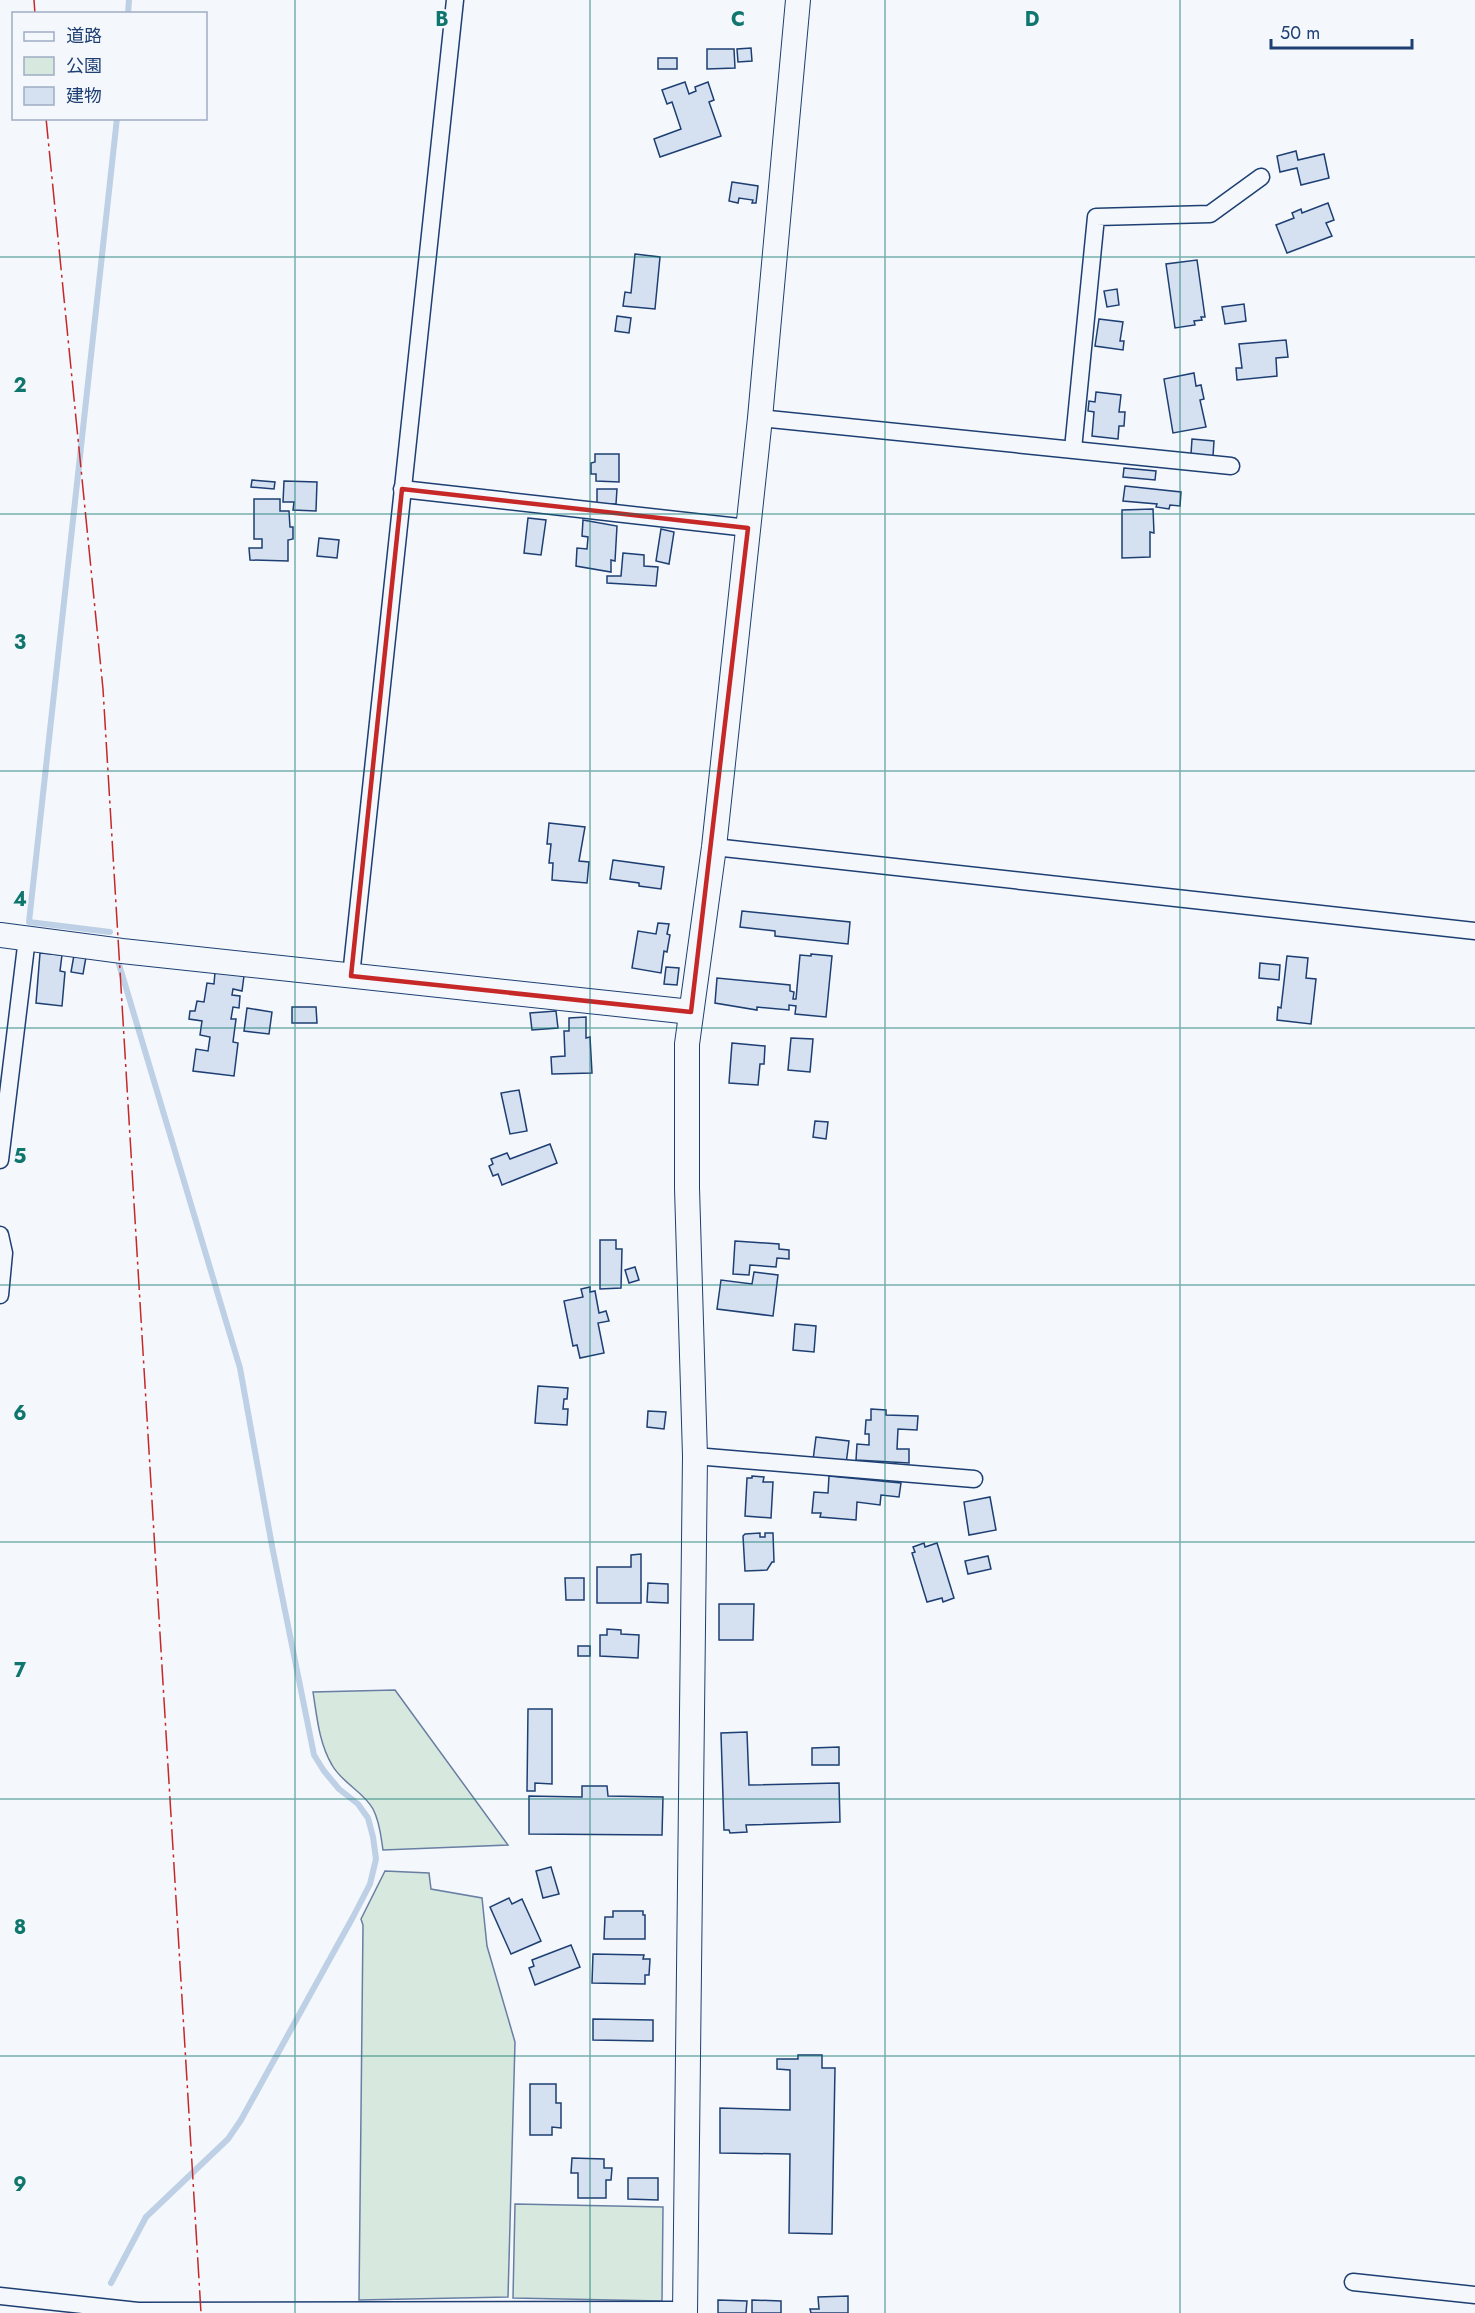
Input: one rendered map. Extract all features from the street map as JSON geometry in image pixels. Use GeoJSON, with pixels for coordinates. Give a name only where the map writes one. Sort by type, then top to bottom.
{"type":"FeatureCollection","features":[{"type":"Feature","properties":{"kind":"street"},"geometry":{"type":"LineString","coordinates":[[351,976],[455,0]]}},
{"type":"Feature","properties":{"kind":"street"},"geometry":{"type":"LineString","coordinates":[[0,2296],[138,2311],[685,2312],[695,1455],[687,1188],[687,1044],[714,847],[760,418],[798,0]]}},
{"type":"Feature","properties":{"kind":"street"},"geometry":{"type":"LineString","coordinates":[[1073,450],[1096,217],[1210,214],[1261,177]]}},
{"type":"Feature","properties":{"kind":"street"},"geometry":{"type":"LineString","coordinates":[[760,418],[1231,466]]}},
{"type":"Feature","properties":{"kind":"street"},"geometry":{"type":"LineString","coordinates":[[402,489],[748,528]]}},
{"type":"Feature","properties":{"kind":"street"},"geometry":{"type":"LineString","coordinates":[[714,847],[1475,931]]}},
{"type":"Feature","properties":{"kind":"street"},"geometry":{"type":"LineString","coordinates":[[0,935],[122,951],[691,1012]]}},
{"type":"Feature","properties":{"kind":"street"},"geometry":{"type":"LineString","coordinates":[[0,1160],[27,938]]}},
{"type":"Feature","properties":{"kind":"street"},"geometry":{"type":"LineString","coordinates":[[0,1235],[4,1253],[0,1295]]}},
{"type":"Feature","properties":{"kind":"street"},"geometry":{"type":"LineString","coordinates":[[695,1455],[974,1479]]}},
{"type":"Feature","properties":{"kind":"street"},"geometry":{"type":"LineString","coordinates":[[1353,2282],[1475,2295]]}},
{"type":"Feature","properties":{"kind":"highlighted area"},"geometry":{"type":"Polygon","coordinates":[[[402,489],[748,528],[691,1012],[351,976],[402,489]]]}},
{"type":"Feature","properties":{"kind":"green space"},"geometry":{"type":"Polygon","coordinates":[[[395,1690],[508,1845],[383,1850],[379,1824],[373,1809],[364,1797],[336,1771],[324,1748],[313,1692],[395,1690]]]}},
{"type":"Feature","properties":{"kind":"green space"},"geometry":{"type":"Polygon","coordinates":[[[385,1871],[429,1873],[431,1889],[482,1898],[487,1946],[515,2042],[508,2297],[359,2300],[363,1925],[361,1919],[385,1871]]]}},
{"type":"Feature","properties":{"kind":"green space"},"geometry":{"type":"Polygon","coordinates":[[[515,2204],[663,2207],[662,2301],[513,2298],[515,2204]]]}},
{"type":"Feature","properties":{"kind":"building"},"geometry":{"type":"Polygon","coordinates":[[[751,48],[752,61],[738,62],[737,49],[751,48]]]}},
{"type":"Feature","properties":{"kind":"building"},"geometry":{"type":"Polygon","coordinates":[[[707,49],[734,49],[735,68],[707,69],[707,49]]]}},
{"type":"Feature","properties":{"kind":"building"},"geometry":{"type":"Polygon","coordinates":[[[658,58],[677,58],[677,69],[658,69],[658,58]]]}},
{"type":"Feature","properties":{"kind":"building"},"geometry":{"type":"Polygon","coordinates":[[[685,82],[689,94],[696,91],[695,87],[708,82],[714,100],[709,102],[721,136],[660,157],[654,139],[681,129],[672,102],[667,104],[662,90],[685,82]]]}},
{"type":"Feature","properties":{"kind":"building"},"geometry":{"type":"Polygon","coordinates":[[[1296,151],[1298,160],[1324,154],[1329,178],[1301,185],[1297,168],[1280,172],[1277,156],[1296,151]]]}},
{"type":"Feature","properties":{"kind":"building"},"geometry":{"type":"Polygon","coordinates":[[[732,182],[758,186],[756,203],[752,203],[753,200],[739,198],[738,203],[729,201],[732,182]]]}},
{"type":"Feature","properties":{"kind":"building"},"geometry":{"type":"Polygon","coordinates":[[[1328,203],[1334,220],[1326,223],[1332,236],[1287,253],[1276,225],[1294,218],[1292,213],[1301,209],[1302,213],[1328,203]]]}},
{"type":"Feature","properties":{"kind":"building"},"geometry":{"type":"Polygon","coordinates":[[[635,254],[660,257],[655,309],[623,306],[625,292],[631,293],[635,254]]]}},
{"type":"Feature","properties":{"kind":"building"},"geometry":{"type":"Polygon","coordinates":[[[1197,260],[1205,317],[1194,321],[1195,325],[1175,328],[1166,264],[1197,260]]]}},
{"type":"Feature","properties":{"kind":"building"},"geometry":{"type":"Polygon","coordinates":[[[1117,289],[1119,305],[1107,307],[1104,291],[1117,289]]]}},
{"type":"Feature","properties":{"kind":"building"},"geometry":{"type":"Polygon","coordinates":[[[1244,304],[1246,321],[1225,324],[1222,307],[1244,304]]]}},
{"type":"Feature","properties":{"kind":"building"},"geometry":{"type":"Polygon","coordinates":[[[617,316],[631,318],[629,333],[615,331],[617,316]]]}},
{"type":"Feature","properties":{"kind":"building"},"geometry":{"type":"Polygon","coordinates":[[[1099,319],[1123,322],[1120,341],[1124,341],[1123,350],[1095,346],[1099,319]]]}},
{"type":"Feature","properties":{"kind":"building"},"geometry":{"type":"Polygon","coordinates":[[[1286,340],[1288,357],[1276,358],[1277,376],[1237,380],[1236,368],[1242,368],[1239,344],[1286,340]]]}},
{"type":"Feature","properties":{"kind":"building"},"geometry":{"type":"Polygon","coordinates":[[[1194,373],[1196,386],[1201,385],[1204,399],[1200,400],[1206,427],[1173,433],[1164,379],[1194,373]]]}},
{"type":"Feature","properties":{"kind":"building"},"geometry":{"type":"Polygon","coordinates":[[[1096,392],[1121,395],[1119,412],[1125,412],[1124,426],[1119,426],[1118,439],[1092,436],[1094,412],[1088,411],[1089,401],[1095,402],[1096,392]]]}},
{"type":"Feature","properties":{"kind":"building"},"geometry":{"type":"Polygon","coordinates":[[[1192,439],[1214,441],[1213,456],[1191,454],[1192,439]]]}},
{"type":"Feature","properties":{"kind":"building"},"geometry":{"type":"Polygon","coordinates":[[[595,454],[619,454],[619,482],[596,481],[596,474],[591,474],[591,463],[595,462],[595,454]]]}},
{"type":"Feature","properties":{"kind":"building"},"geometry":{"type":"Polygon","coordinates":[[[1124,468],[1156,471],[1155,480],[1123,477],[1124,468]]]}},
{"type":"Feature","properties":{"kind":"building"},"geometry":{"type":"Polygon","coordinates":[[[252,480],[275,482],[274,489],[251,487],[252,480]]]}},
{"type":"Feature","properties":{"kind":"building"},"geometry":{"type":"Polygon","coordinates":[[[284,481],[317,482],[316,511],[293,510],[294,502],[283,502],[284,481]]]}},
{"type":"Feature","properties":{"kind":"building"},"geometry":{"type":"Polygon","coordinates":[[[1125,486],[1181,492],[1180,506],[1170,505],[1169,509],[1156,507],[1157,504],[1123,501],[1125,486]]]}},
{"type":"Feature","properties":{"kind":"building"},"geometry":{"type":"Polygon","coordinates":[[[597,489],[617,489],[616,504],[597,504],[597,489]]]}},
{"type":"Feature","properties":{"kind":"building"},"geometry":{"type":"Polygon","coordinates":[[[254,499],[280,499],[280,511],[289,511],[293,539],[288,540],[288,561],[250,560],[249,548],[262,548],[262,539],[254,539],[254,499]]]}},
{"type":"Feature","properties":{"kind":"building"},"geometry":{"type":"Polygon","coordinates":[[[1153,509],[1154,533],[1150,532],[1150,557],[1122,558],[1122,510],[1153,509]]]}},
{"type":"Feature","properties":{"kind":"building"},"geometry":{"type":"Polygon","coordinates":[[[528,518],[546,520],[541,555],[524,553],[528,518]]]}},
{"type":"Feature","properties":{"kind":"building"},"geometry":{"type":"Polygon","coordinates":[[[583,520],[617,526],[615,561],[611,560],[611,572],[576,566],[577,548],[587,549],[588,537],[582,536],[583,520]]]}},
{"type":"Feature","properties":{"kind":"building"},"geometry":{"type":"Polygon","coordinates":[[[661,529],[674,532],[669,564],[656,561],[661,529]]]}},
{"type":"Feature","properties":{"kind":"building"},"geometry":{"type":"Polygon","coordinates":[[[319,538],[339,540],[337,558],[317,556],[319,538]]]}},
{"type":"Feature","properties":{"kind":"building"},"geometry":{"type":"Polygon","coordinates":[[[623,553],[644,555],[644,566],[658,567],[656,586],[607,583],[607,576],[621,576],[623,553]]]}},
{"type":"Feature","properties":{"kind":"building"},"geometry":{"type":"Polygon","coordinates":[[[549,823],[585,827],[579,861],[589,862],[587,883],[552,880],[553,863],[549,863],[551,844],[547,844],[549,823]]]}},
{"type":"Feature","properties":{"kind":"building"},"geometry":{"type":"Polygon","coordinates":[[[613,860],[664,867],[661,889],[610,879],[613,860]]]}},
{"type":"Feature","properties":{"kind":"building"},"geometry":{"type":"Polygon","coordinates":[[[742,911],[850,922],[848,944],[775,936],[775,931],[740,927],[742,911]]]}},
{"type":"Feature","properties":{"kind":"building"},"geometry":{"type":"Polygon","coordinates":[[[658,923],[669,924],[667,934],[670,935],[667,952],[664,951],[661,973],[632,968],[638,931],[656,934],[658,923]]]}},
{"type":"Feature","properties":{"kind":"building"},"geometry":{"type":"Polygon","coordinates":[[[40,953],[62,955],[60,971],[65,972],[62,1006],[36,1003],[40,953]]]}},
{"type":"Feature","properties":{"kind":"building"},"geometry":{"type":"Polygon","coordinates":[[[811,954],[832,956],[826,1017],[795,1014],[796,1006],[789,1005],[789,1010],[757,1007],[757,1010],[715,1003],[717,978],[790,985],[790,991],[794,992],[793,999],[796,999],[800,955],[811,956],[811,954]]]}},
{"type":"Feature","properties":{"kind":"building"},"geometry":{"type":"Polygon","coordinates":[[[74,955],[86,957],[83,974],[71,972],[74,955]]]}},
{"type":"Feature","properties":{"kind":"building"},"geometry":{"type":"Polygon","coordinates":[[[1287,956],[1308,958],[1306,978],[1316,979],[1311,1024],[1277,1020],[1278,1007],[1281,1008],[1287,956]]]}},
{"type":"Feature","properties":{"kind":"building"},"geometry":{"type":"Polygon","coordinates":[[[1260,963],[1280,965],[1279,980],[1259,978],[1260,963]]]}},
{"type":"Feature","properties":{"kind":"building"},"geometry":{"type":"Polygon","coordinates":[[[666,967],[679,968],[677,985],[664,984],[666,967]]]}},
{"type":"Feature","properties":{"kind":"building"},"geometry":{"type":"Polygon","coordinates":[[[215,972],[244,976],[242,991],[233,989],[232,995],[240,996],[239,1008],[233,1007],[231,1019],[236,1019],[233,1042],[238,1043],[234,1076],[193,1071],[196,1049],[208,1051],[210,1037],[200,1035],[202,1021],[189,1019],[190,1011],[195,1011],[197,1001],[204,1002],[207,983],[214,984],[215,972]]]}},
{"type":"Feature","properties":{"kind":"building"},"geometry":{"type":"Polygon","coordinates":[[[292,1007],[316,1007],[317,1023],[292,1023],[292,1007]]]}},
{"type":"Feature","properties":{"kind":"building"},"geometry":{"type":"Polygon","coordinates":[[[247,1008],[272,1012],[269,1034],[244,1031],[247,1008]]]}},
{"type":"Feature","properties":{"kind":"building"},"geometry":{"type":"Polygon","coordinates":[[[556,1011],[558,1028],[532,1030],[530,1013],[556,1011]]]}},
{"type":"Feature","properties":{"kind":"building"},"geometry":{"type":"Polygon","coordinates":[[[586,1017],[586,1038],[590,1037],[592,1073],[552,1074],[551,1057],[565,1056],[564,1031],[569,1031],[569,1018],[586,1017]]]}},
{"type":"Feature","properties":{"kind":"building"},"geometry":{"type":"Polygon","coordinates":[[[791,1038],[813,1039],[810,1072],[788,1070],[791,1038]]]}},
{"type":"Feature","properties":{"kind":"building"},"geometry":{"type":"Polygon","coordinates":[[[732,1043],[765,1046],[764,1064],[760,1064],[758,1085],[729,1083],[732,1043]]]}},
{"type":"Feature","properties":{"kind":"building"},"geometry":{"type":"Polygon","coordinates":[[[519,1090],[527,1131],[510,1134],[501,1093],[519,1090]]]}},
{"type":"Feature","properties":{"kind":"building"},"geometry":{"type":"Polygon","coordinates":[[[815,1121],[828,1122],[826,1139],[813,1137],[815,1121]]]}},
{"type":"Feature","properties":{"kind":"building"},"geometry":{"type":"Polygon","coordinates":[[[550,1144],[557,1163],[502,1185],[498,1174],[493,1176],[489,1166],[493,1164],[491,1159],[507,1153],[510,1159],[550,1144]]]}},
{"type":"Feature","properties":{"kind":"building"},"geometry":{"type":"Polygon","coordinates":[[[600,1240],[616,1240],[616,1249],[622,1249],[621,1288],[600,1289],[600,1240]]]}},
{"type":"Feature","properties":{"kind":"building"},"geometry":{"type":"Polygon","coordinates":[[[735,1241],[779,1244],[779,1249],[789,1250],[789,1259],[777,1258],[776,1267],[750,1265],[749,1275],[733,1274],[735,1241]]]}},
{"type":"Feature","properties":{"kind":"building"},"geometry":{"type":"Polygon","coordinates":[[[635,1267],[639,1280],[629,1283],[625,1270],[635,1267]]]}},
{"type":"Feature","properties":{"kind":"building"},"geometry":{"type":"Polygon","coordinates":[[[754,1272],[778,1275],[773,1316],[717,1309],[721,1280],[752,1284],[754,1272]]]}},
{"type":"Feature","properties":{"kind":"building"},"geometry":{"type":"Polygon","coordinates":[[[590,1287],[590,1292],[595,1291],[599,1313],[606,1311],[609,1321],[598,1323],[604,1353],[580,1358],[577,1345],[573,1346],[564,1301],[583,1297],[581,1289],[590,1287]]]}},
{"type":"Feature","properties":{"kind":"building"},"geometry":{"type":"Polygon","coordinates":[[[795,1324],[816,1326],[814,1352],[793,1350],[795,1324]]]}},
{"type":"Feature","properties":{"kind":"building"},"geometry":{"type":"Polygon","coordinates":[[[538,1386],[568,1388],[563,1409],[568,1409],[567,1425],[535,1423],[538,1386]]]}},
{"type":"Feature","properties":{"kind":"building"},"geometry":{"type":"Polygon","coordinates":[[[871,1409],[886,1410],[886,1415],[918,1416],[917,1430],[898,1429],[897,1449],[909,1449],[909,1463],[856,1460],[857,1444],[869,1445],[869,1434],[865,1434],[866,1420],[871,1420],[871,1409]]]}},
{"type":"Feature","properties":{"kind":"building"},"geometry":{"type":"Polygon","coordinates":[[[648,1411],[666,1412],[664,1429],[647,1427],[648,1411]]]}},
{"type":"Feature","properties":{"kind":"building"},"geometry":{"type":"Polygon","coordinates":[[[816,1437],[849,1441],[846,1464],[813,1460],[816,1437]]]}},
{"type":"Feature","properties":{"kind":"building"},"geometry":{"type":"Polygon","coordinates":[[[752,1476],[764,1477],[763,1482],[773,1482],[771,1518],[745,1516],[747,1478],[752,1478],[752,1476]]]}},
{"type":"Feature","properties":{"kind":"building"},"geometry":{"type":"Polygon","coordinates":[[[829,1476],[901,1483],[899,1497],[881,1495],[880,1505],[857,1502],[856,1520],[820,1517],[821,1513],[812,1513],[814,1492],[828,1493],[829,1476]]]}},
{"type":"Feature","properties":{"kind":"building"},"geometry":{"type":"Polygon","coordinates":[[[990,1497],[996,1530],[969,1535],[964,1502],[990,1497]]]}},
{"type":"Feature","properties":{"kind":"building"},"geometry":{"type":"Polygon","coordinates":[[[760,1533],[760,1537],[765,1537],[765,1533],[773,1533],[774,1562],[767,1570],[745,1571],[743,1536],[760,1533]]]}},
{"type":"Feature","properties":{"kind":"building"},"geometry":{"type":"Polygon","coordinates":[[[924,1543],[925,1547],[937,1543],[954,1598],[943,1602],[942,1598],[927,1602],[912,1553],[915,1552],[913,1547],[924,1543]]]}},
{"type":"Feature","properties":{"kind":"building"},"geometry":{"type":"Polygon","coordinates":[[[641,1554],[641,1603],[597,1603],[597,1567],[631,1567],[631,1555],[641,1554]]]}},
{"type":"Feature","properties":{"kind":"building"},"geometry":{"type":"Polygon","coordinates":[[[988,1556],[991,1569],[968,1574],[965,1561],[988,1556]]]}},
{"type":"Feature","properties":{"kind":"building"},"geometry":{"type":"Polygon","coordinates":[[[565,1578],[584,1578],[584,1600],[566,1600],[565,1578]]]}},
{"type":"Feature","properties":{"kind":"building"},"geometry":{"type":"Polygon","coordinates":[[[648,1583],[668,1584],[668,1603],[647,1602],[648,1583]]]}},
{"type":"Feature","properties":{"kind":"building"},"geometry":{"type":"Polygon","coordinates":[[[719,1604],[754,1604],[753,1640],[719,1640],[719,1604]]]}},
{"type":"Feature","properties":{"kind":"building"},"geometry":{"type":"Polygon","coordinates":[[[607,1629],[621,1630],[621,1634],[639,1635],[638,1658],[600,1656],[600,1635],[607,1635],[607,1629]]]}},
{"type":"Feature","properties":{"kind":"building"},"geometry":{"type":"Polygon","coordinates":[[[578,1646],[590,1646],[590,1656],[578,1656],[578,1646]]]}},
{"type":"Feature","properties":{"kind":"building"},"geometry":{"type":"Polygon","coordinates":[[[528,1709],[552,1709],[552,1784],[535,1783],[535,1791],[527,1791],[528,1709]]]}},
{"type":"Feature","properties":{"kind":"building"},"geometry":{"type":"Polygon","coordinates":[[[747,1732],[749,1785],[839,1783],[840,1822],[746,1825],[747,1832],[730,1833],[729,1830],[724,1830],[721,1733],[747,1732]]]}},
{"type":"Feature","properties":{"kind":"building"},"geometry":{"type":"Polygon","coordinates":[[[839,1747],[839,1765],[812,1765],[812,1748],[839,1747]]]}},
{"type":"Feature","properties":{"kind":"building"},"geometry":{"type":"Polygon","coordinates":[[[582,1786],[607,1786],[608,1796],[663,1797],[662,1835],[529,1834],[529,1796],[582,1797],[582,1786]]]}},
{"type":"Feature","properties":{"kind":"building"},"geometry":{"type":"Polygon","coordinates":[[[551,1867],[559,1894],[543,1898],[536,1871],[551,1867]]]}},
{"type":"Feature","properties":{"kind":"building"},"geometry":{"type":"Polygon","coordinates":[[[509,1898],[512,1904],[522,1899],[541,1941],[511,1954],[490,1907],[509,1898]]]}},
{"type":"Feature","properties":{"kind":"building"},"geometry":{"type":"Polygon","coordinates":[[[613,1911],[643,1911],[645,1939],[604,1939],[605,1917],[613,1917],[613,1911]]]}},
{"type":"Feature","properties":{"kind":"building"},"geometry":{"type":"Polygon","coordinates":[[[571,1945],[580,1967],[535,1985],[529,1968],[534,1966],[532,1960],[571,1945]]]}},
{"type":"Feature","properties":{"kind":"building"},"geometry":{"type":"Polygon","coordinates":[[[593,1954],[644,1955],[643,1959],[650,1959],[649,1975],[645,1975],[645,1984],[592,1983],[593,1954]]]}},
{"type":"Feature","properties":{"kind":"building"},"geometry":{"type":"Polygon","coordinates":[[[593,2019],[653,2020],[653,2041],[593,2040],[593,2019]]]}},
{"type":"Feature","properties":{"kind":"building"},"geometry":{"type":"Polygon","coordinates":[[[798,2055],[822,2055],[822,2068],[835,2068],[832,2234],[789,2233],[790,2154],[720,2153],[720,2108],[790,2110],[790,2070],[777,2069],[777,2059],[798,2059],[798,2055]]]}},
{"type":"Feature","properties":{"kind":"building"},"geometry":{"type":"Polygon","coordinates":[[[530,2084],[556,2084],[556,2103],[561,2103],[561,2128],[552,2127],[552,2135],[530,2135],[530,2084]]]}},
{"type":"Feature","properties":{"kind":"building"},"geometry":{"type":"Polygon","coordinates":[[[572,2158],[604,2159],[604,2168],[612,2168],[611,2180],[606,2180],[606,2198],[578,2198],[578,2173],[571,2173],[572,2158]]]}},
{"type":"Feature","properties":{"kind":"building"},"geometry":{"type":"Polygon","coordinates":[[[628,2178],[658,2178],[658,2200],[628,2199],[628,2178]]]}},
{"type":"Feature","properties":{"kind":"building"},"geometry":{"type":"Polygon","coordinates":[[[848,2296],[848,2313],[811,2313],[810,2309],[819,2309],[818,2297],[848,2296]]]}},
{"type":"Feature","properties":{"kind":"building"},"geometry":{"type":"Polygon","coordinates":[[[718,2300],[747,2301],[746,2313],[718,2313],[718,2300]]]}},
{"type":"Feature","properties":{"kind":"building"},"geometry":{"type":"Polygon","coordinates":[[[752,2300],[781,2301],[781,2313],[752,2313],[752,2300]]]}},
{"type":"Feature","properties":{"kind":"waterway"},"geometry":{"type":"LineString","coordinates":[[128,12],[129,0]]}},
{"type":"Feature","properties":{"kind":"waterway"},"geometry":{"type":"LineString","coordinates":[[110,932],[29,922],[117,120]]}},
{"type":"Feature","properties":{"kind":"waterway"},"geometry":{"type":"LineString","coordinates":[[111,2283],[146,2217],[228,2139],[241,2120],[353,1917],[370,1884],[376,1859],[368,1818],[358,1804],[339,1789],[314,1755],[272,1546],[240,1368],[118,961]]}},
{"type":"Feature","properties":{"kind":"power"},"geometry":{"type":"LineString","coordinates":[[34,0],[35,12]]}},
{"type":"Feature","properties":{"kind":"power"},"geometry":{"type":"LineString","coordinates":[[46,120],[103,689],[201,2313]]}}]}
